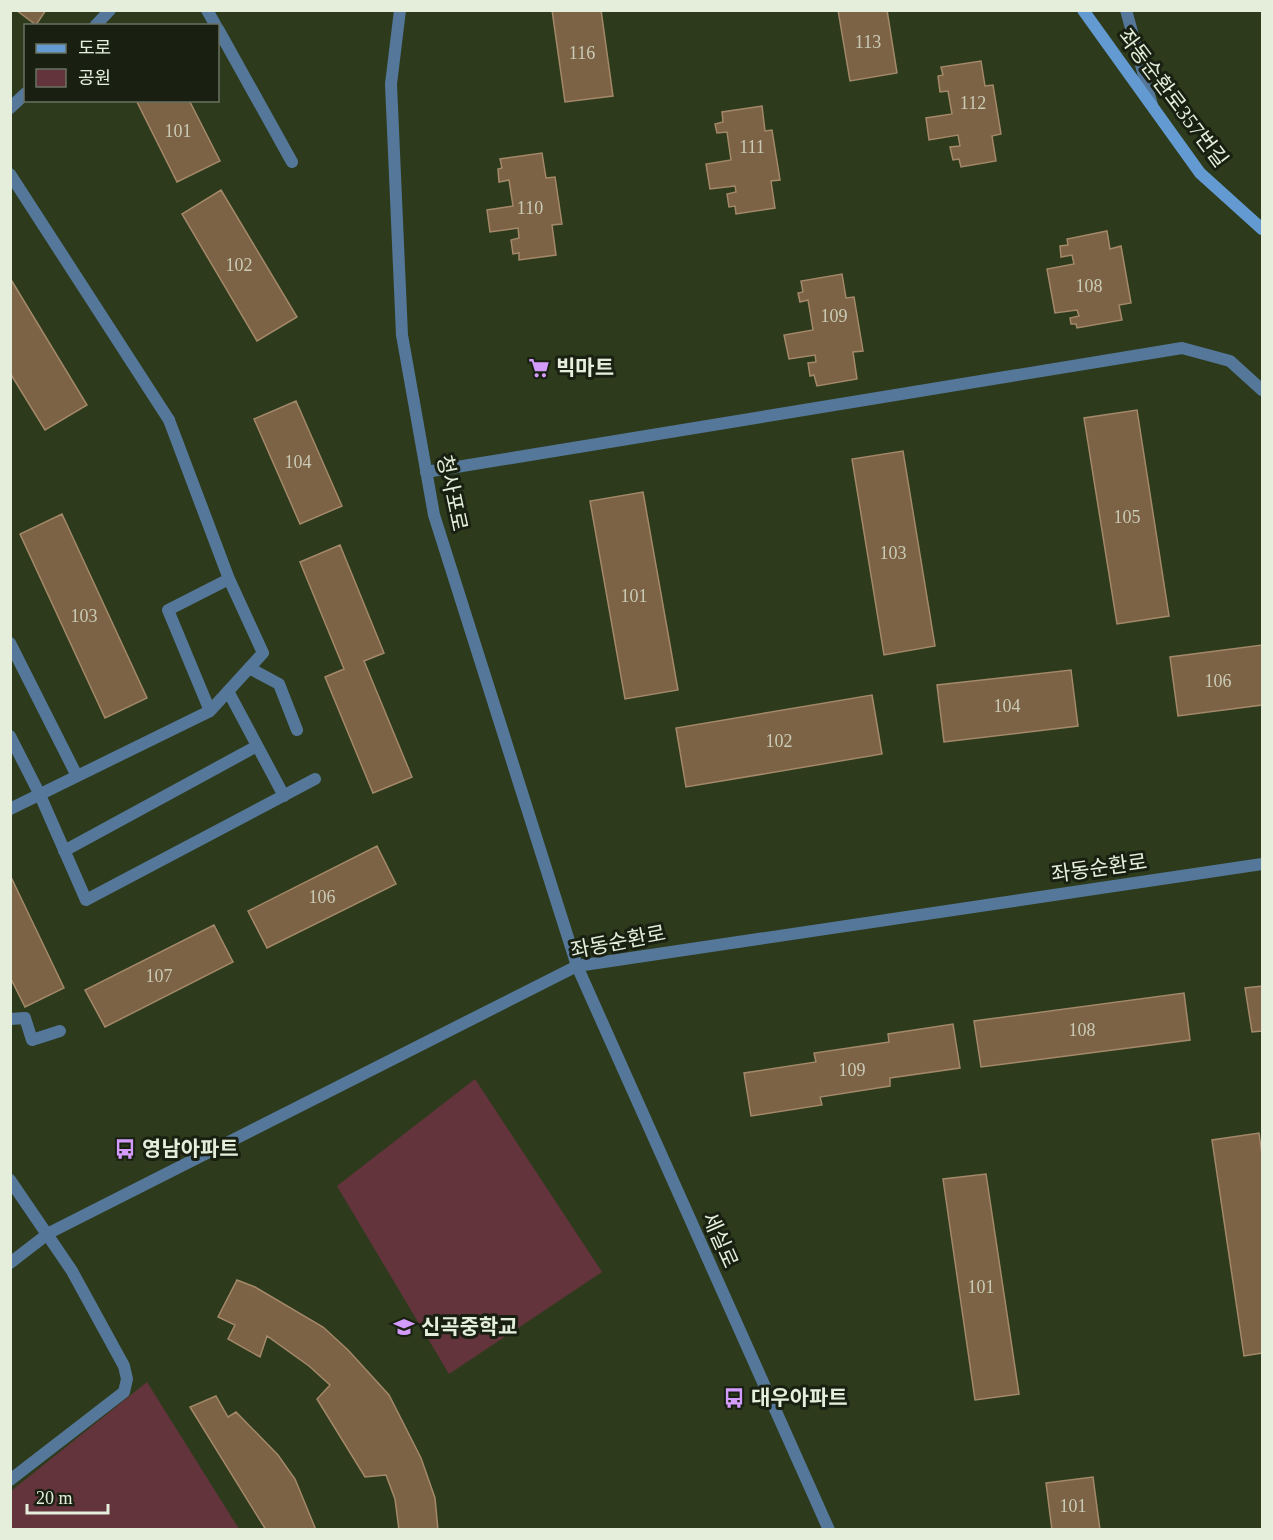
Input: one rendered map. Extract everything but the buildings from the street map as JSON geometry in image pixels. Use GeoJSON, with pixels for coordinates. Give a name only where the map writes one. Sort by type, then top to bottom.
{"type":"FeatureCollection","features":[{"type":"Feature","properties":{"kind":"main road","name":"좌동순환로357번길"},"geometry":{"type":"LineString","coordinates":[[1083,10],[1200,173],[1263,229]]}},
{"type":"Feature","properties":{"kind":"street"},"geometry":{"type":"LineString","coordinates":[[97,24],[110,10]]}},
{"type":"Feature","properties":{"kind":"street"},"geometry":{"type":"LineString","coordinates":[[207,10],[215,24]]}},
{"type":"Feature","properties":{"kind":"street","name":"청사포로"},"geometry":{"type":"LineString","coordinates":[[400,10],[391,84],[402,335],[426,472],[434,515],[577,966]]}},
{"type":"Feature","properties":{"kind":"street"},"geometry":{"type":"LineString","coordinates":[[1126,10],[1152,105]]}},
{"type":"Feature","properties":{"kind":"street"},"geometry":{"type":"LineString","coordinates":[[219,31],[292,162]]}},
{"type":"Feature","properties":{"kind":"street"},"geometry":{"type":"LineString","coordinates":[[10,108],[24,95]]}},
{"type":"Feature","properties":{"kind":"street"},"geometry":{"type":"LineString","coordinates":[[10,174],[169,420],[229,579],[263,653],[210,711],[10,809]]}},
{"type":"Feature","properties":{"kind":"street"},"geometry":{"type":"LineString","coordinates":[[426,472],[1182,348],[1230,361],[1263,390]]}},
{"type":"Feature","properties":{"kind":"street"},"geometry":{"type":"LineString","coordinates":[[210,711],[168,610],[229,579]]}},
{"type":"Feature","properties":{"kind":"street"},"geometry":{"type":"LineString","coordinates":[[10,644],[78,776]]}},
{"type":"Feature","properties":{"kind":"street"},"geometry":{"type":"LineString","coordinates":[[249,668],[279,684],[297,730]]}},
{"type":"Feature","properties":{"kind":"street"},"geometry":{"type":"LineString","coordinates":[[228,691],[284,796]]}},
{"type":"Feature","properties":{"kind":"street"},"geometry":{"type":"LineString","coordinates":[[10,736],[40,795],[86,900],[315,779]]}},
{"type":"Feature","properties":{"kind":"street"},"geometry":{"type":"LineString","coordinates":[[64,850],[257,746]]}},
{"type":"Feature","properties":{"kind":"street","name":"좌동순환로"},"geometry":{"type":"LineString","coordinates":[[10,1263],[49,1233],[577,966],[1263,864]]}},
{"type":"Feature","properties":{"kind":"street","name":"세실로"},"geometry":{"type":"LineString","coordinates":[[577,966],[829,1530]]}},
{"type":"Feature","properties":{"kind":"street"},"geometry":{"type":"LineString","coordinates":[[10,1019],[25,1018],[32,1040],[60,1031]]}},
{"type":"Feature","properties":{"kind":"street"},"geometry":{"type":"LineString","coordinates":[[10,1180],[49,1233],[124,1366],[127,1379],[124,1392],[10,1480]]}},
{"type":"Feature","properties":{"kind":"green space"},"geometry":{"type":"Polygon","coordinates":[[[475,1079],[602,1272],[449,1374],[337,1186],[475,1079]]]}},
{"type":"Feature","properties":{"kind":"green space"},"geometry":{"type":"Polygon","coordinates":[[[147,1382],[239,1529],[11,1529],[11,1491],[147,1382]]]}},
{"type":"Feature","properties":{"kind":"place","name":"빅마트"},"geometry":{"type":"Point","coordinates":[539,368]}},
{"type":"Feature","properties":{"kind":"place","name":"영남아파트"},"geometry":{"type":"Point","coordinates":[125,1149]}},
{"type":"Feature","properties":{"kind":"place","name":"신곡중학교"},"geometry":{"type":"Point","coordinates":[404,1327]}},
{"type":"Feature","properties":{"kind":"place","name":"대우아파트"},"geometry":{"type":"Point","coordinates":[734,1398]}}]}
